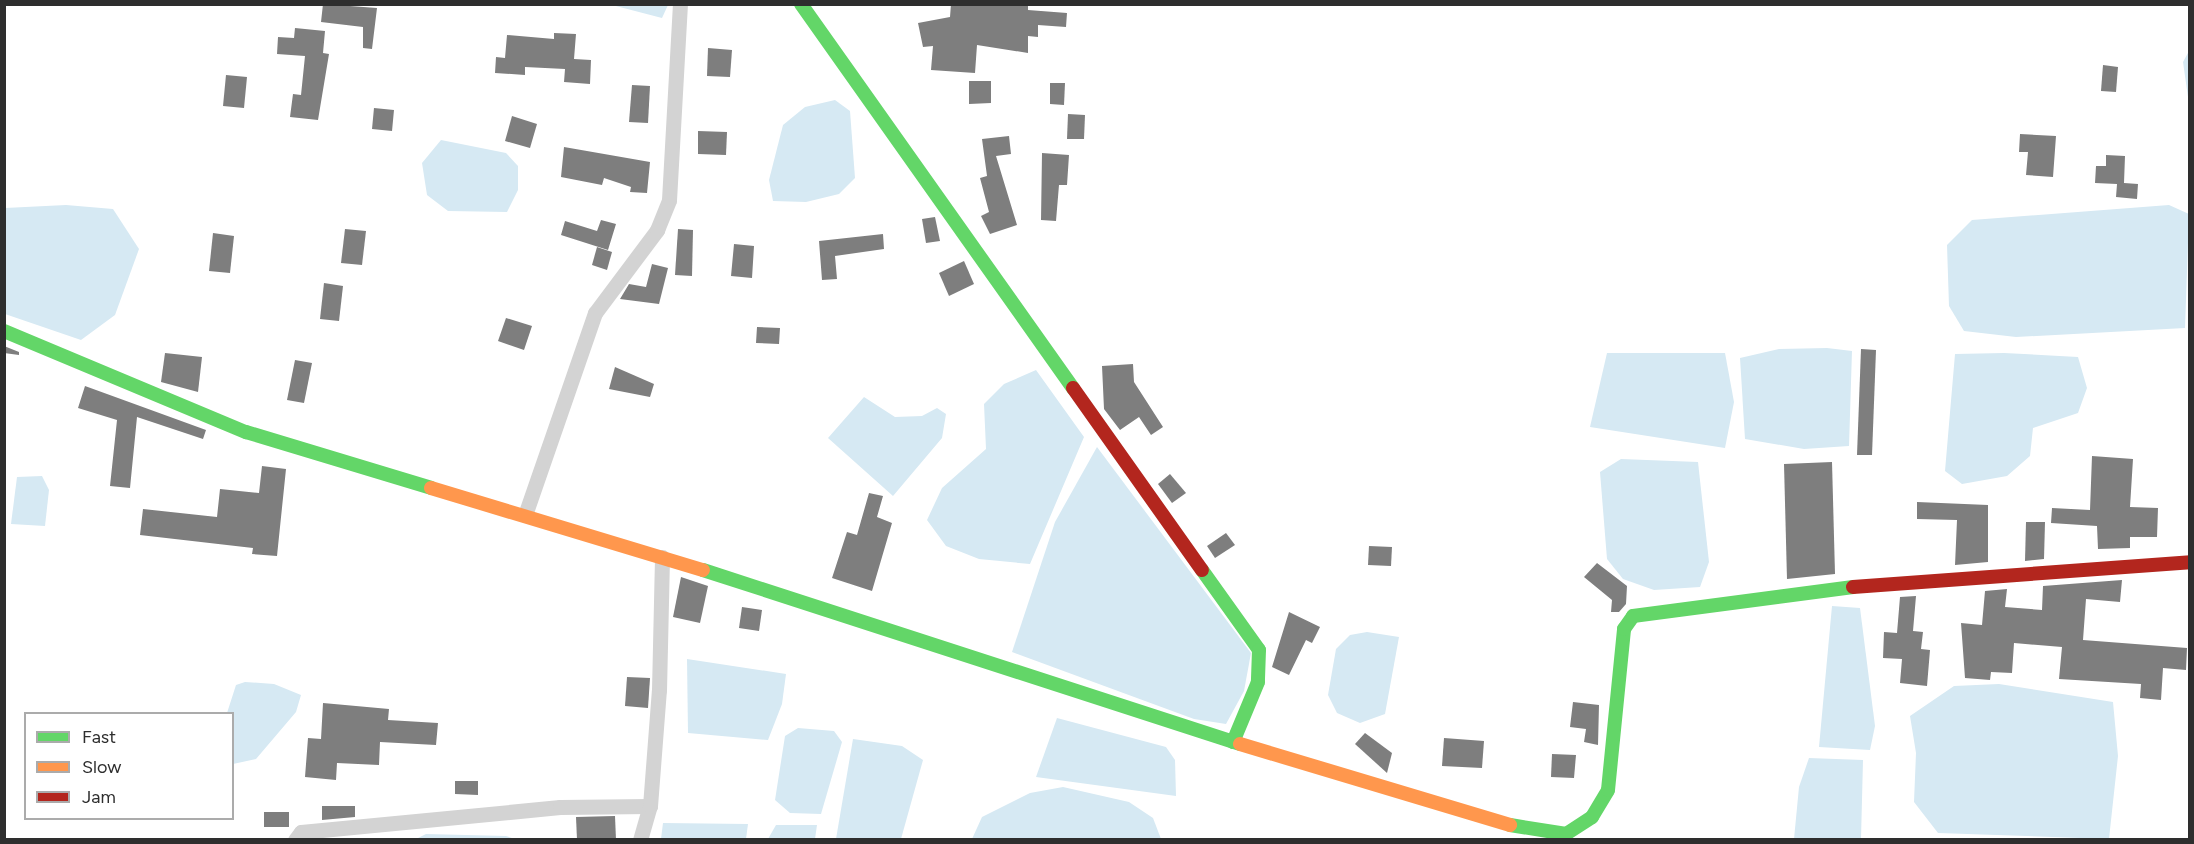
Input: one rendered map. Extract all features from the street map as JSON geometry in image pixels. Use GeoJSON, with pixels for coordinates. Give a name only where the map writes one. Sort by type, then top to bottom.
{"type":"FeatureCollection","features":[{"type":"Feature","properties":{"kind":"street"},"geometry":{"type":"LineString","coordinates":[[525,515],[595,313],[657,230],[669,200],[680,4]]}},
{"type":"Feature","properties":{"kind":"street"},"geometry":{"type":"LineString","coordinates":[[801,4],[1259,650],[1258,682],[1233,742]]}},
{"type":"Feature","properties":{"kind":"street"},"geometry":{"type":"LineString","coordinates":[[4,331],[246,432],[662,557],[1233,742],[1505,824],[1566,834],[1592,818],[1608,790],[1624,629],[1633,616],[1834,588],[2190,562]]}},
{"type":"Feature","properties":{"kind":"street"},"geometry":{"type":"LineString","coordinates":[[640,840],[650,806],[662,557]]}},
{"type":"Feature","properties":{"kind":"street"},"geometry":{"type":"LineString","coordinates":[[295,840],[301,832],[560,807],[650,806]]}},
{"type":"Feature","properties":{"kind":"water"},"geometry":{"type":"Polygon","coordinates":[[[612,4],[668,5],[662,18],[612,4]]]}},
{"type":"Feature","properties":{"kind":"water"},"geometry":{"type":"Polygon","coordinates":[[[2190,51],[2189,104],[2183,62],[2190,51]]]}},
{"type":"Feature","properties":{"kind":"water"},"geometry":{"type":"Polygon","coordinates":[[[835,100],[850,111],[855,178],[839,194],[806,202],[773,201],[769,180],[783,125],[805,107],[835,100]]]}},
{"type":"Feature","properties":{"kind":"water"},"geometry":{"type":"Polygon","coordinates":[[[441,140],[506,153],[518,166],[518,190],[507,212],[448,211],[427,195],[422,163],[441,140]]]}},
{"type":"Feature","properties":{"kind":"water"},"geometry":{"type":"Polygon","coordinates":[[[66,205],[113,209],[139,249],[115,315],[81,340],[5,314],[5,208],[66,205]]]}},
{"type":"Feature","properties":{"kind":"water"},"geometry":{"type":"Polygon","coordinates":[[[2169,205],[2189,214],[2185,328],[2016,337],[1964,331],[1949,306],[1947,245],[1972,220],[2169,205]]]}},
{"type":"Feature","properties":{"kind":"water"},"geometry":{"type":"Polygon","coordinates":[[[1827,348],[1852,351],[1849,446],[1804,449],[1745,439],[1740,358],[1779,349],[1827,348]]]}},
{"type":"Feature","properties":{"kind":"water"},"geometry":{"type":"Polygon","coordinates":[[[1607,353],[1725,353],[1734,402],[1725,448],[1590,427],[1607,353]]]}},
{"type":"Feature","properties":{"kind":"water"},"geometry":{"type":"Polygon","coordinates":[[[2004,353],[2078,357],[2087,388],[2078,413],[2033,428],[2030,456],[2007,476],[1962,484],[1945,471],[1955,354],[2004,353]]]}},
{"type":"Feature","properties":{"kind":"water"},"geometry":{"type":"Polygon","coordinates":[[[1036,370],[1084,437],[1030,564],[979,559],[946,546],[927,520],[942,488],[986,449],[984,404],[1004,384],[1036,370]]]}},
{"type":"Feature","properties":{"kind":"water"},"geometry":{"type":"Polygon","coordinates":[[[864,397],[895,417],[922,416],[937,408],[946,414],[942,438],[893,496],[828,438],[864,397]]]}},
{"type":"Feature","properties":{"kind":"water"},"geometry":{"type":"Polygon","coordinates":[[[1097,447],[1251,653],[1244,691],[1226,724],[1194,719],[1012,652],[1055,522],[1097,447]]]}},
{"type":"Feature","properties":{"kind":"water"},"geometry":{"type":"Polygon","coordinates":[[[1621,459],[1698,462],[1709,562],[1700,587],[1654,590],[1623,579],[1607,559],[1600,472],[1621,459]]]}},
{"type":"Feature","properties":{"kind":"water"},"geometry":{"type":"Polygon","coordinates":[[[42,476],[49,490],[45,526],[11,524],[17,477],[42,476]]]}},
{"type":"Feature","properties":{"kind":"water"},"geometry":{"type":"Polygon","coordinates":[[[1832,606],[1860,608],[1875,726],[1870,750],[1819,747],[1832,606]]]}},
{"type":"Feature","properties":{"kind":"water"},"geometry":{"type":"Polygon","coordinates":[[[1367,632],[1399,637],[1385,714],[1360,723],[1337,713],[1328,695],[1336,649],[1350,635],[1367,632]]]}},
{"type":"Feature","properties":{"kind":"water"},"geometry":{"type":"Polygon","coordinates":[[[687,659],[786,674],[782,704],[768,740],[688,733],[687,659]]]}},
{"type":"Feature","properties":{"kind":"water"},"geometry":{"type":"Polygon","coordinates":[[[245,682],[274,684],[301,695],[296,712],[256,759],[234,764],[234,712],[227,712],[236,685],[245,682]]]}},
{"type":"Feature","properties":{"kind":"water"},"geometry":{"type":"Polygon","coordinates":[[[1999,684],[2113,702],[2118,756],[2109,839],[1938,833],[1914,802],[1916,753],[1910,716],[1954,686],[1999,684]]]}},
{"type":"Feature","properties":{"kind":"water"},"geometry":{"type":"Polygon","coordinates":[[[1057,718],[1166,747],[1175,760],[1176,796],[1036,777],[1057,718]]]}},
{"type":"Feature","properties":{"kind":"water"},"geometry":{"type":"Polygon","coordinates":[[[798,728],[834,731],[842,742],[821,814],[790,813],[775,800],[785,736],[798,728]]]}},
{"type":"Feature","properties":{"kind":"water"},"geometry":{"type":"Polygon","coordinates":[[[853,739],[902,746],[923,760],[901,839],[836,839],[853,739]]]}},
{"type":"Feature","properties":{"kind":"water"},"geometry":{"type":"Polygon","coordinates":[[[1809,758],[1863,760],[1861,839],[1794,839],[1799,787],[1809,758]]]}},
{"type":"Feature","properties":{"kind":"water"},"geometry":{"type":"Polygon","coordinates":[[[1063,787],[1129,802],[1153,818],[1161,839],[972,839],[982,817],[1030,793],[1063,787]]]}},
{"type":"Feature","properties":{"kind":"water"},"geometry":{"type":"Polygon","coordinates":[[[663,823],[748,824],[746,839],[661,839],[663,823]]]}},
{"type":"Feature","properties":{"kind":"water"},"geometry":{"type":"Polygon","coordinates":[[[776,825],[817,825],[815,839],[768,839],[776,825]]]}},
{"type":"Feature","properties":{"kind":"water"},"geometry":{"type":"Polygon","coordinates":[[[426,834],[506,836],[515,839],[416,839],[426,834]]]}},
{"type":"Feature","properties":{"kind":"building"},"geometry":{"type":"Polygon","coordinates":[[[323,4],[377,8],[372,49],[363,48],[363,27],[321,22],[323,4]]]}},
{"type":"Feature","properties":{"kind":"building"},"geometry":{"type":"Polygon","coordinates":[[[951,4],[1028,4],[1028,10],[1067,13],[1066,27],[1038,25],[1038,37],[1028,36],[1028,53],[977,45],[975,73],[931,70],[933,46],[923,47],[918,23],[950,17],[951,4]]]}},
{"type":"Feature","properties":{"kind":"building"},"geometry":{"type":"Polygon","coordinates":[[[295,28],[325,31],[323,53],[329,54],[318,120],[290,117],[293,94],[301,95],[305,56],[277,54],[278,37],[294,38],[295,28]]]}},
{"type":"Feature","properties":{"kind":"building"},"geometry":{"type":"Polygon","coordinates":[[[554,33],[576,34],[574,59],[591,60],[590,84],[564,82],[565,69],[525,67],[525,75],[495,73],[496,57],[505,58],[507,35],[554,39],[554,33]]]}},
{"type":"Feature","properties":{"kind":"building"},"geometry":{"type":"Polygon","coordinates":[[[708,48],[732,50],[730,77],[707,76],[708,48]]]}},
{"type":"Feature","properties":{"kind":"building"},"geometry":{"type":"Polygon","coordinates":[[[2103,65],[2118,67],[2116,92],[2101,91],[2103,65]]]}},
{"type":"Feature","properties":{"kind":"building"},"geometry":{"type":"Polygon","coordinates":[[[226,75],[247,77],[244,108],[223,106],[226,75]]]}},
{"type":"Feature","properties":{"kind":"building"},"geometry":{"type":"Polygon","coordinates":[[[969,81],[991,81],[991,103],[969,104],[969,81]]]}},
{"type":"Feature","properties":{"kind":"building"},"geometry":{"type":"Polygon","coordinates":[[[1050,83],[1065,83],[1064,105],[1050,104],[1050,83]]]}},
{"type":"Feature","properties":{"kind":"building"},"geometry":{"type":"Polygon","coordinates":[[[632,85],[650,86],[648,123],[629,122],[632,85]]]}},
{"type":"Feature","properties":{"kind":"building"},"geometry":{"type":"Polygon","coordinates":[[[374,108],[394,110],[392,131],[372,129],[374,108]]]}},
{"type":"Feature","properties":{"kind":"building"},"geometry":{"type":"Polygon","coordinates":[[[1068,114],[1085,115],[1084,139],[1067,139],[1068,114]]]}},
{"type":"Feature","properties":{"kind":"building"},"geometry":{"type":"Polygon","coordinates":[[[512,116],[537,124],[530,148],[505,141],[512,116]]]}},
{"type":"Feature","properties":{"kind":"building"},"geometry":{"type":"Polygon","coordinates":[[[698,131],[727,132],[726,155],[698,154],[698,131]]]}},
{"type":"Feature","properties":{"kind":"building"},"geometry":{"type":"Polygon","coordinates":[[[2020,134],[2056,136],[2053,177],[2026,175],[2028,152],[2019,152],[2020,134]]]}},
{"type":"Feature","properties":{"kind":"building"},"geometry":{"type":"Polygon","coordinates":[[[1009,136],[1011,154],[996,156],[1017,225],[990,234],[981,216],[989,212],[980,178],[987,176],[982,139],[1009,136]]]}},
{"type":"Feature","properties":{"kind":"building"},"geometry":{"type":"Polygon","coordinates":[[[564,147],[650,162],[647,193],[630,192],[631,187],[604,178],[602,185],[561,177],[564,147]]]}},
{"type":"Feature","properties":{"kind":"building"},"geometry":{"type":"Polygon","coordinates":[[[1042,153],[1069,155],[1067,185],[1059,185],[1056,221],[1041,220],[1042,153]]]}},
{"type":"Feature","properties":{"kind":"building"},"geometry":{"type":"Polygon","coordinates":[[[2106,155],[2125,156],[2124,183],[2138,184],[2137,199],[2116,197],[2117,184],[2095,183],[2096,166],[2106,166],[2106,155]]]}},
{"type":"Feature","properties":{"kind":"building"},"geometry":{"type":"Polygon","coordinates":[[[935,217],[940,241],[926,243],[922,219],[935,217]]]}},
{"type":"Feature","properties":{"kind":"building"},"geometry":{"type":"Polygon","coordinates":[[[601,220],[616,224],[608,250],[561,235],[565,221],[597,231],[601,220]]]}},
{"type":"Feature","properties":{"kind":"building"},"geometry":{"type":"Polygon","coordinates":[[[345,229],[366,231],[362,265],[341,263],[345,229]]]}},
{"type":"Feature","properties":{"kind":"building"},"geometry":{"type":"Polygon","coordinates":[[[678,229],[693,230],[692,276],[675,275],[678,229]]]}},
{"type":"Feature","properties":{"kind":"building"},"geometry":{"type":"Polygon","coordinates":[[[213,233],[234,236],[230,273],[209,271],[213,233]]]}},
{"type":"Feature","properties":{"kind":"building"},"geometry":{"type":"Polygon","coordinates":[[[883,234],[884,249],[835,256],[837,279],[822,280],[819,241],[883,234]]]}},
{"type":"Feature","properties":{"kind":"building"},"geometry":{"type":"Polygon","coordinates":[[[734,244],[754,246],[752,278],[731,276],[734,244]]]}},
{"type":"Feature","properties":{"kind":"building"},"geometry":{"type":"Polygon","coordinates":[[[597,247],[612,252],[607,270],[592,265],[597,247]]]}},
{"type":"Feature","properties":{"kind":"building"},"geometry":{"type":"Polygon","coordinates":[[[964,261],[974,284],[949,296],[939,273],[964,261]]]}},
{"type":"Feature","properties":{"kind":"building"},"geometry":{"type":"Polygon","coordinates":[[[652,264],[668,268],[659,304],[620,299],[629,284],[646,287],[652,264]]]}},
{"type":"Feature","properties":{"kind":"building"},"geometry":{"type":"Polygon","coordinates":[[[324,283],[343,286],[339,321],[320,319],[324,283]]]}},
{"type":"Feature","properties":{"kind":"building"},"geometry":{"type":"Polygon","coordinates":[[[506,318],[532,326],[524,350],[498,341],[506,318]]]}},
{"type":"Feature","properties":{"kind":"building"},"geometry":{"type":"Polygon","coordinates":[[[757,327],[780,328],[779,344],[756,343],[757,327]]]}},
{"type":"Feature","properties":{"kind":"building"},"geometry":{"type":"Polygon","coordinates":[[[4,346],[19,352],[19,355],[4,353],[4,346]]]}},
{"type":"Feature","properties":{"kind":"building"},"geometry":{"type":"Polygon","coordinates":[[[1861,349],[1876,350],[1872,455],[1857,455],[1861,349]]]}},
{"type":"Feature","properties":{"kind":"building"},"geometry":{"type":"Polygon","coordinates":[[[165,353],[202,357],[198,392],[161,382],[165,353]]]}},
{"type":"Feature","properties":{"kind":"building"},"geometry":{"type":"Polygon","coordinates":[[[295,360],[312,363],[304,403],[287,400],[295,360]]]}},
{"type":"Feature","properties":{"kind":"building"},"geometry":{"type":"Polygon","coordinates":[[[1133,364],[1134,382],[1163,427],[1151,435],[1139,417],[1120,430],[1104,409],[1102,366],[1133,364]]]}},
{"type":"Feature","properties":{"kind":"building"},"geometry":{"type":"Polygon","coordinates":[[[615,367],[654,384],[650,397],[609,389],[615,367]]]}},
{"type":"Feature","properties":{"kind":"building"},"geometry":{"type":"Polygon","coordinates":[[[85,386],[206,430],[203,439],[137,417],[130,488],[110,486],[117,420],[78,408],[85,386]]]}},
{"type":"Feature","properties":{"kind":"building"},"geometry":{"type":"Polygon","coordinates":[[[2092,456],[2133,459],[2130,507],[2158,508],[2157,537],[2130,537],[2130,548],[2098,549],[2097,526],[2051,523],[2052,508],[2090,510],[2092,456]]]}},
{"type":"Feature","properties":{"kind":"building"},"geometry":{"type":"Polygon","coordinates":[[[1832,462],[1835,574],[1787,579],[1784,464],[1832,462]]]}},
{"type":"Feature","properties":{"kind":"building"},"geometry":{"type":"Polygon","coordinates":[[[262,466],[286,469],[277,556],[252,554],[253,548],[140,535],[143,509],[217,517],[220,489],[259,493],[262,466]]]}},
{"type":"Feature","properties":{"kind":"building"},"geometry":{"type":"Polygon","coordinates":[[[1170,474],[1186,493],[1172,503],[1158,484],[1170,474]]]}},
{"type":"Feature","properties":{"kind":"building"},"geometry":{"type":"Polygon","coordinates":[[[869,493],[883,496],[877,517],[892,523],[872,591],[832,578],[847,532],[857,535],[869,493]]]}},
{"type":"Feature","properties":{"kind":"building"},"geometry":{"type":"Polygon","coordinates":[[[1917,502],[1988,505],[1988,562],[1955,565],[1957,520],[1917,519],[1917,502]]]}},
{"type":"Feature","properties":{"kind":"building"},"geometry":{"type":"Polygon","coordinates":[[[2026,522],[2045,522],[2044,559],[2025,561],[2026,522]]]}},
{"type":"Feature","properties":{"kind":"building"},"geometry":{"type":"Polygon","coordinates":[[[1226,533],[1235,545],[1215,558],[1207,546],[1226,533]]]}},
{"type":"Feature","properties":{"kind":"building"},"geometry":{"type":"Polygon","coordinates":[[[1369,546],[1392,547],[1391,566],[1368,565],[1369,546]]]}},
{"type":"Feature","properties":{"kind":"building"},"geometry":{"type":"Polygon","coordinates":[[[1597,563],[1627,586],[1626,604],[1619,612],[1611,612],[1612,600],[1584,577],[1597,563]]]}},
{"type":"Feature","properties":{"kind":"building"},"geometry":{"type":"Polygon","coordinates":[[[681,577],[708,586],[700,623],[673,617],[681,577]]]}},
{"type":"Feature","properties":{"kind":"building"},"geometry":{"type":"Polygon","coordinates":[[[2122,580],[2120,602],[2086,599],[2083,640],[2187,648],[2186,670],[2163,668],[2161,700],[2140,698],[2141,684],[2059,679],[2062,647],[2014,643],[2012,673],[1991,672],[1990,680],[1965,678],[1961,623],[1982,625],[1985,591],[2007,589],[2005,607],[2042,610],[2043,586],[2122,580]]]}},
{"type":"Feature","properties":{"kind":"building"},"geometry":{"type":"Polygon","coordinates":[[[1916,596],[1913,631],[1923,632],[1921,649],[1930,650],[1927,686],[1900,683],[1902,659],[1883,658],[1884,632],[1897,633],[1900,597],[1916,596]]]}},
{"type":"Feature","properties":{"kind":"building"},"geometry":{"type":"Polygon","coordinates":[[[742,607],[762,610],[759,631],[739,628],[742,607]]]}},
{"type":"Feature","properties":{"kind":"building"},"geometry":{"type":"Polygon","coordinates":[[[1289,612],[1320,627],[1312,643],[1306,640],[1289,675],[1272,667],[1289,612]]]}},
{"type":"Feature","properties":{"kind":"building"},"geometry":{"type":"Polygon","coordinates":[[[627,677],[650,678],[648,708],[625,706],[627,677]]]}},
{"type":"Feature","properties":{"kind":"building"},"geometry":{"type":"Polygon","coordinates":[[[1573,702],[1599,705],[1598,745],[1584,742],[1586,729],[1570,727],[1573,702]]]}},
{"type":"Feature","properties":{"kind":"building"},"geometry":{"type":"Polygon","coordinates":[[[323,703],[389,709],[388,720],[438,723],[436,745],[380,742],[379,765],[337,763],[336,780],[305,777],[308,738],[321,739],[323,703]]]}},
{"type":"Feature","properties":{"kind":"building"},"geometry":{"type":"Polygon","coordinates":[[[1365,733],[1392,753],[1387,773],[1355,744],[1365,733]]]}},
{"type":"Feature","properties":{"kind":"building"},"geometry":{"type":"Polygon","coordinates":[[[1444,738],[1484,741],[1482,768],[1442,766],[1444,738]]]}},
{"type":"Feature","properties":{"kind":"building"},"geometry":{"type":"Polygon","coordinates":[[[1552,754],[1576,755],[1574,778],[1551,777],[1552,754]]]}},
{"type":"Feature","properties":{"kind":"building"},"geometry":{"type":"Polygon","coordinates":[[[455,781],[478,781],[478,795],[455,794],[455,781]]]}},
{"type":"Feature","properties":{"kind":"building"},"geometry":{"type":"Polygon","coordinates":[[[322,806],[355,806],[355,817],[322,820],[322,806]]]}},
{"type":"Feature","properties":{"kind":"building"},"geometry":{"type":"Polygon","coordinates":[[[264,812],[289,812],[289,827],[264,827],[264,812]]]}},
{"type":"Feature","properties":{"kind":"building"},"geometry":{"type":"Polygon","coordinates":[[[615,816],[616,840],[577,840],[576,817],[615,816]]]}},
{"type":"Feature","properties":{"kind":"traffic: fast"},"geometry":{"type":"LineString","coordinates":[[801,4],[1073,388]]}},
{"type":"Feature","properties":{"kind":"traffic: fast"},"geometry":{"type":"LineString","coordinates":[[4,331],[246,432],[431,488]]}},
{"type":"Feature","properties":{"kind":"traffic: fast"},"geometry":{"type":"LineString","coordinates":[[703,570],[1240,744]]}},
{"type":"Feature","properties":{"kind":"traffic: fast"},"geometry":{"type":"LineString","coordinates":[[1202,570],[1259,650],[1258,682],[1233,742]]}},
{"type":"Feature","properties":{"kind":"traffic: fast"},"geometry":{"type":"LineString","coordinates":[[1510,825],[1566,834],[1592,817],[1608,790],[1624,629],[1633,616],[1853,587]]}},
{"type":"Feature","properties":{"kind":"traffic: slow"},"geometry":{"type":"LineString","coordinates":[[431,488],[703,570]]}},
{"type":"Feature","properties":{"kind":"traffic: slow"},"geometry":{"type":"LineString","coordinates":[[1240,744],[1510,825]]}},
{"type":"Feature","properties":{"kind":"traffic: jam"},"geometry":{"type":"LineString","coordinates":[[1073,388],[1202,570]]}},
{"type":"Feature","properties":{"kind":"traffic: jam"},"geometry":{"type":"LineString","coordinates":[[1853,587],[2190,562]]}}]}
